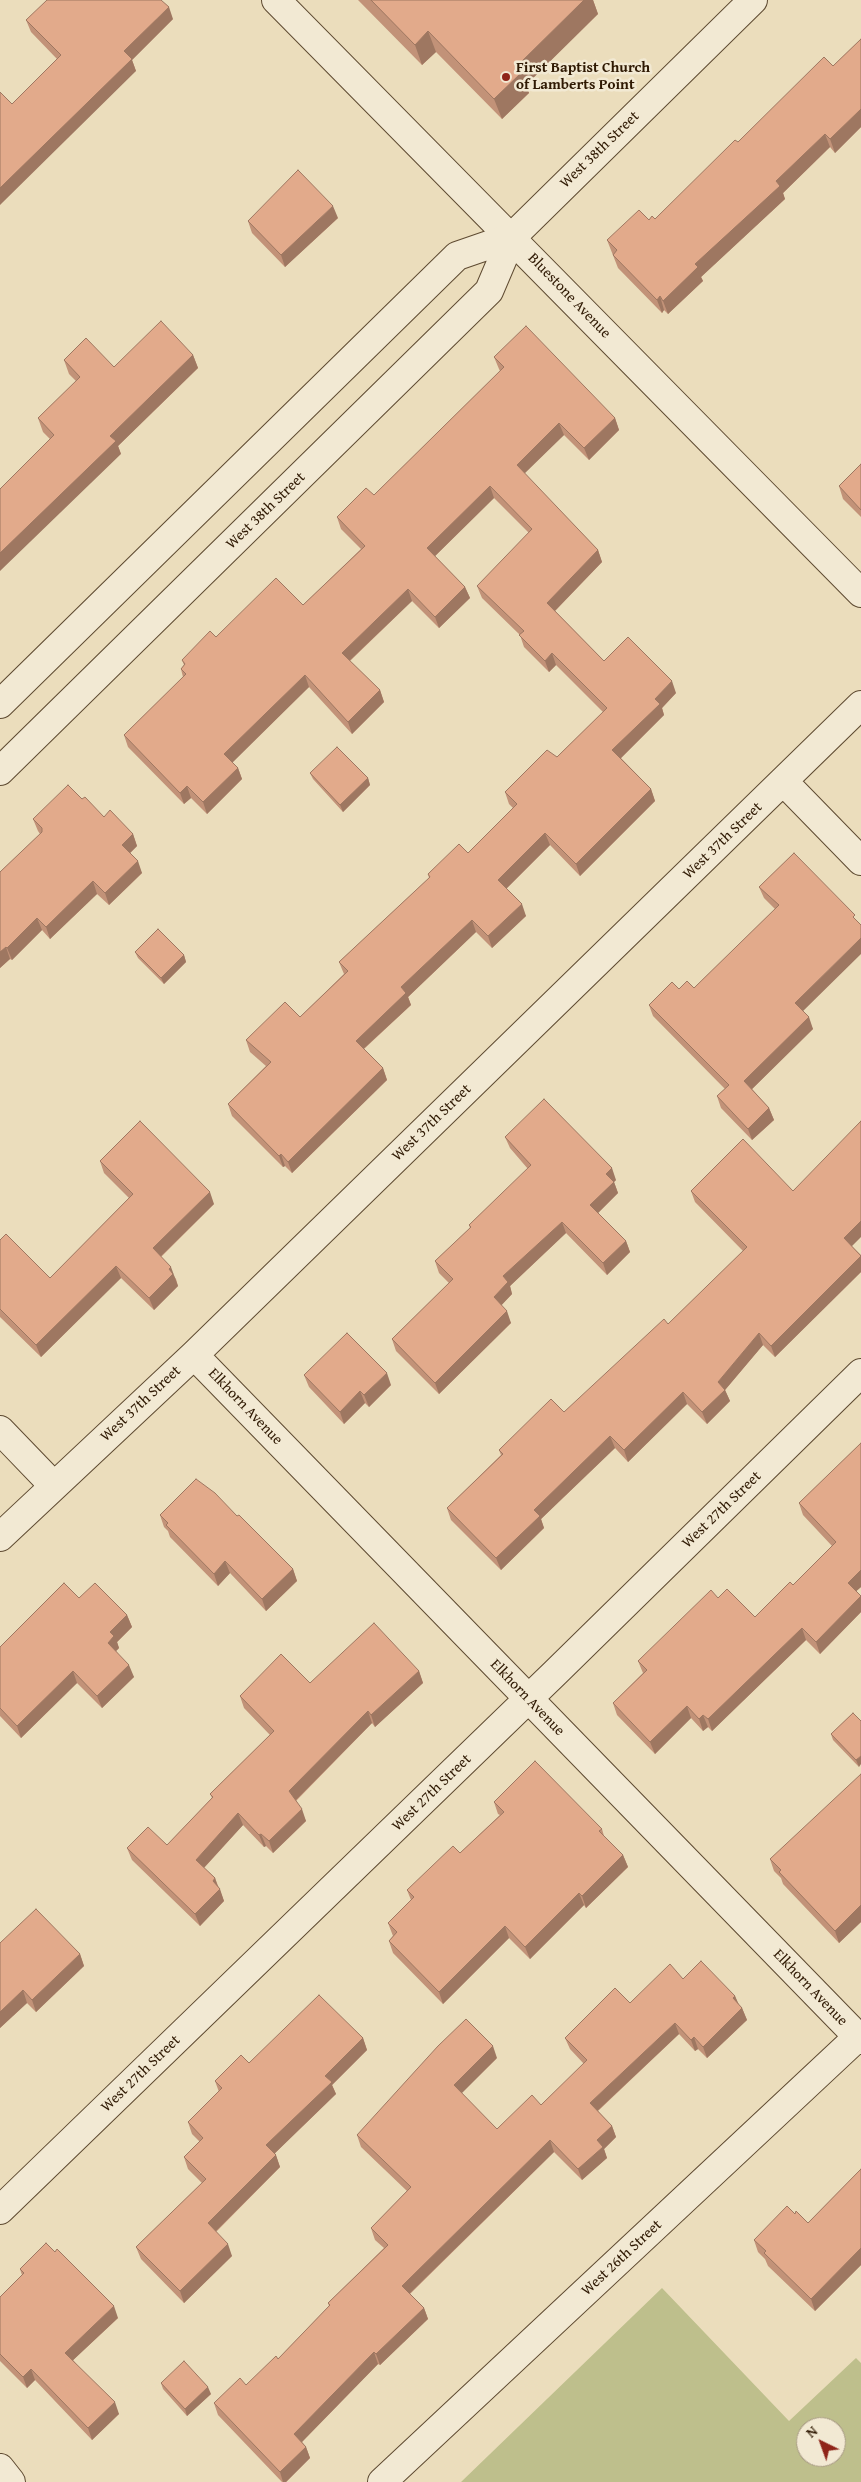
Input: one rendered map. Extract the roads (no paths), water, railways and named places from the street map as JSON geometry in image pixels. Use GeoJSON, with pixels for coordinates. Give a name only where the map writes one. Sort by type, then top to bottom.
{"type":"FeatureCollection","features":[{"type":"Feature","properties":{"kind":"street","name":"Bluestone Avenue"},"geometry":{"type":"LineString","coordinates":[[276,0],[512,237],[861,593]]}},
{"type":"Feature","properties":{"kind":"street","name":"West 38th Street"},"geometry":{"type":"LineString","coordinates":[[0,771],[489,291],[512,237],[753,0]]}},
{"type":"Feature","properties":{"kind":"street","name":"West 38th Street"},"geometry":{"type":"LineString","coordinates":[[0,704],[457,256],[512,237]]}},
{"type":"Feature","properties":{"kind":"street","name":"West 37th Street"},"geometry":{"type":"LineString","coordinates":[[0,1537],[53,1485],[194,1355],[861,705]]}},
{"type":"Feature","properties":{"kind":"street"},"geometry":{"type":"LineString","coordinates":[[783,782],[861,861]]}},
{"type":"Feature","properties":{"kind":"street","name":"Elkhorn Avenue"},"geometry":{"type":"LineString","coordinates":[[194,1355],[528,1700],[860,2037]]}},
{"type":"Feature","properties":{"kind":"street","name":"West 27th Street"},"geometry":{"type":"LineString","coordinates":[[0,2210],[528,1700],[861,1373]]}},
{"type":"Feature","properties":{"kind":"street"},"geometry":{"type":"LineString","coordinates":[[0,1430],[53,1485]]}},
{"type":"Feature","properties":{"kind":"street","name":"West 26th Street"},"geometry":{"type":"LineString","coordinates":[[382,2482],[860,2037]]}},
{"type":"Feature","properties":{"kind":"street"},"geometry":{"type":"LineString","coordinates":[[0,2468],[11,2482]]}},
{"type":"Feature","properties":{"kind":"place","name":"First Baptist Church of Lamberts Point"},"geometry":{"type":"Point","coordinates":[506,77]}}]}
